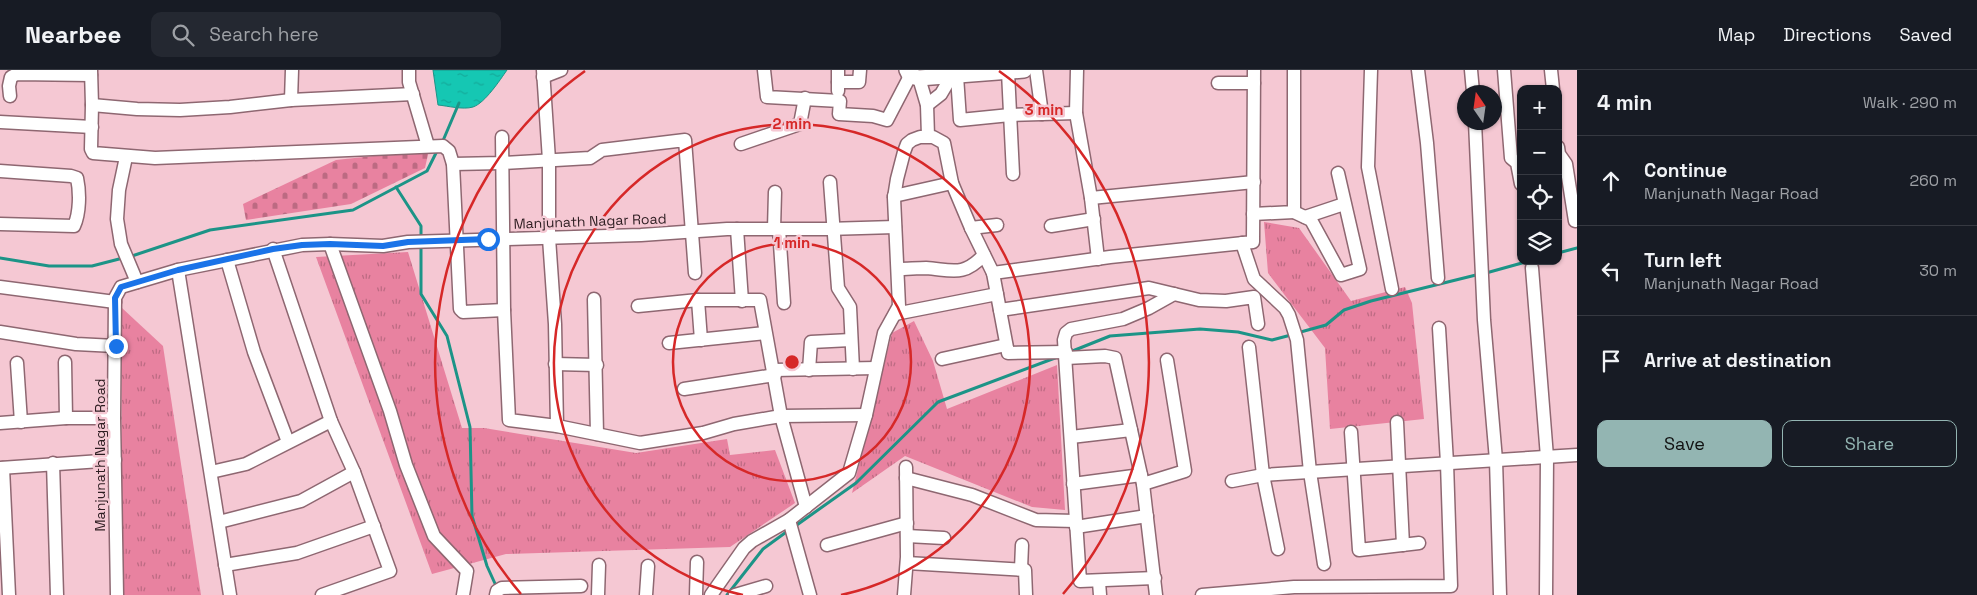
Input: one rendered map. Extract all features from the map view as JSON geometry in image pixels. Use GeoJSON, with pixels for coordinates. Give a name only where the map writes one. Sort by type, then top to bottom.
{"type":"FeatureCollection","features":[{"type":"Feature","properties":{"kind":"street"},"geometry":{"type":"LineString","coordinates":[[291,100],[292,70]]}},
{"type":"Feature","properties":{"kind":"street"},"geometry":{"type":"LineString","coordinates":[[409,70],[409,82],[428,146]]}},
{"type":"Feature","properties":{"kind":"street"},"geometry":{"type":"LineString","coordinates":[[557,426],[555,324],[549,238],[549,160],[543,73],[561,70]]}},
{"type":"Feature","properties":{"kind":"street"},"geometry":{"type":"LineString","coordinates":[[764,70],[767,97],[840,101],[839,114],[874,116],[887,120],[912,75]]}},
{"type":"Feature","properties":{"kind":"street"},"geometry":{"type":"LineString","coordinates":[[837,101],[838,76],[859,82],[860,70]]}},
{"type":"Feature","properties":{"kind":"street"},"geometry":{"type":"LineString","coordinates":[[912,75],[946,75],[1024,70]]}},
{"type":"Feature","properties":{"kind":"street"},"geometry":{"type":"LineString","coordinates":[[1036,70],[1042,114]]}},
{"type":"Feature","properties":{"kind":"street"},"geometry":{"type":"LineString","coordinates":[[1077,70],[1076,113],[1091,198],[1098,258]]}},
{"type":"Feature","properties":{"kind":"street"},"geometry":{"type":"LineString","coordinates":[[1294,70],[1300,214]]}},
{"type":"Feature","properties":{"kind":"street"},"geometry":{"type":"LineString","coordinates":[[1371,70],[1368,167],[1392,289]]}},
{"type":"Feature","properties":{"kind":"street"},"geometry":{"type":"LineString","coordinates":[[1418,70],[1427,143],[1438,278]]}},
{"type":"Feature","properties":{"kind":"street"},"geometry":{"type":"LineString","coordinates":[[1471,70],[1472,85]]}},
{"type":"Feature","properties":{"kind":"street"},"geometry":{"type":"LineString","coordinates":[[1504,70],[1511,158],[1517,163],[1519,175]]}},
{"type":"Feature","properties":{"kind":"street"},"geometry":{"type":"LineString","coordinates":[[1551,70],[1553,85]]}},
{"type":"Feature","properties":{"kind":"street"},"geometry":{"type":"LineString","coordinates":[[1002,71],[1010,115],[1013,174]]}},
{"type":"Feature","properties":{"kind":"street"},"geometry":{"type":"LineString","coordinates":[[10,96],[9,86],[11,77],[17,74],[91,72],[91,149],[93,153],[126,157],[154,158],[443,146],[449,151],[453,164],[460,309],[463,312],[504,310]]}},
{"type":"Feature","properties":{"kind":"street"},"geometry":{"type":"LineString","coordinates":[[912,75],[927,105],[928,136]]}},
{"type":"Feature","properties":{"kind":"street"},"geometry":{"type":"LineString","coordinates":[[946,75],[959,96],[960,120],[1010,115],[1076,113]]}},
{"type":"Feature","properties":{"kind":"street"},"geometry":{"type":"LineString","coordinates":[[927,105],[941,94],[946,75]]}},
{"type":"Feature","properties":{"kind":"street"},"geometry":{"type":"LineString","coordinates":[[993,273],[1098,258],[1253,242],[1254,76],[1218,84]]}},
{"type":"Feature","properties":{"kind":"street"},"geometry":{"type":"LineString","coordinates":[[92,105],[180,110],[291,100],[413,94]]}},
{"type":"Feature","properties":{"kind":"street"},"geometry":{"type":"LineString","coordinates":[[941,94],[959,96]]}},
{"type":"Feature","properties":{"kind":"street"},"geometry":{"type":"LineString","coordinates":[[741,144],[800,124],[805,98]]}},
{"type":"Feature","properties":{"kind":"street"},"geometry":{"type":"LineString","coordinates":[[0,122],[92,127]]}},
{"type":"Feature","properties":{"kind":"street"},"geometry":{"type":"LineString","coordinates":[[1475,130],[1484,320],[1496,460],[1500,595]]}},
{"type":"Feature","properties":{"kind":"street"},"geometry":{"type":"LineString","coordinates":[[711,595],[744,548],[752,541],[789,520],[849,473],[866,416],[884,334],[899,306],[894,196],[897,179],[907,144],[912,140],[928,136],[944,143],[952,183],[970,228],[993,273],[1008,353],[1106,356],[1115,358],[1142,480],[1156,595]]}},
{"type":"Feature","properties":{"kind":"street"},"geometry":{"type":"LineString","coordinates":[[502,137],[504,310],[509,420],[557,426],[640,443],[704,433],[734,424],[781,416],[866,416]]}},
{"type":"Feature","properties":{"kind":"street"},"geometry":{"type":"LineString","coordinates":[[453,164],[502,164],[590,158],[602,150],[685,140],[695,273]]}},
{"type":"Feature","properties":{"kind":"street"},"geometry":{"type":"LineString","coordinates":[[126,157],[117,203],[117,219],[121,244],[135,280]]}},
{"type":"Feature","properties":{"kind":"street"},"geometry":{"type":"LineString","coordinates":[[1562,158],[1566,164],[1575,221]]}},
{"type":"Feature","properties":{"kind":"street"},"geometry":{"type":"LineString","coordinates":[[0,171],[71,176],[77,178],[79,185],[77,220],[74,226],[0,224]]}},
{"type":"Feature","properties":{"kind":"street"},"geometry":{"type":"LineString","coordinates":[[1300,214],[1311,220],[1341,275],[1360,269],[1338,173]]}},
{"type":"Feature","properties":{"kind":"street"},"geometry":{"type":"LineString","coordinates":[[830,182],[832,229],[838,288],[850,307],[853,369]]}},
{"type":"Feature","properties":{"kind":"street"},"geometry":{"type":"LineString","coordinates":[[1091,198],[1254,182]]}},
{"type":"Feature","properties":{"kind":"street"},"geometry":{"type":"LineString","coordinates":[[894,196],[952,183]]}},
{"type":"Feature","properties":{"kind":"street"},"geometry":{"type":"LineString","coordinates":[[775,192],[776,229],[784,303]]}},
{"type":"Feature","properties":{"kind":"street"},"geometry":{"type":"LineString","coordinates":[[1253,214],[1300,214],[1344,204]]}},
{"type":"Feature","properties":{"kind":"street"},"geometry":{"type":"LineString","coordinates":[[1051,226],[1094,219]]}},
{"type":"Feature","properties":{"kind":"street"},"geometry":{"type":"LineString","coordinates":[[970,228],[997,225]]}},
{"type":"Feature","properties":{"kind":"street","name":"Manjunath Nagar Road"},"geometry":{"type":"LineString","coordinates":[[117,595],[114,418],[115,298],[121,287],[135,280],[273,249],[302,245],[383,246],[427,241],[641,235],[737,229],[895,227]]}},
{"type":"Feature","properties":{"kind":"street"},"geometry":{"type":"LineString","coordinates":[[737,229],[742,301]]}},
{"type":"Feature","properties":{"kind":"street"},"geometry":{"type":"LineString","coordinates":[[1242,243],[1254,279],[1284,308],[1289,316],[1297,340],[1310,472],[1324,564]]}},
{"type":"Feature","properties":{"kind":"street"},"geometry":{"type":"LineString","coordinates":[[330,244],[390,411],[406,465],[434,536],[467,571],[464,595]]}},
{"type":"Feature","properties":{"kind":"street"},"geometry":{"type":"LineString","coordinates":[[273,249],[331,421],[354,472],[390,571],[347,591],[322,595]]}},
{"type":"Feature","properties":{"kind":"street"},"geometry":{"type":"LineString","coordinates":[[898,269],[965,270],[974,266],[984,255]]}},
{"type":"Feature","properties":{"kind":"street"},"geometry":{"type":"LineString","coordinates":[[227,260],[254,352],[288,442]]}},
{"type":"Feature","properties":{"kind":"street"},"geometry":{"type":"LineString","coordinates":[[1532,268],[1547,457],[1546,595]]}},
{"type":"Feature","properties":{"kind":"street"},"geometry":{"type":"LineString","coordinates":[[178,270],[230,595]]}},
{"type":"Feature","properties":{"kind":"street"},"geometry":{"type":"LineString","coordinates":[[0,287],[115,302]]}},
{"type":"Feature","properties":{"kind":"street"},"geometry":{"type":"LineString","coordinates":[[1000,310],[1149,288],[1199,300],[1226,301],[1254,297],[1258,324]]}},
{"type":"Feature","properties":{"kind":"street"},"geometry":{"type":"LineString","coordinates":[[895,314],[997,294]]}},
{"type":"Feature","properties":{"kind":"street"},"geometry":{"type":"LineString","coordinates":[[1155,578],[1080,582],[1064,340],[1066,333],[1071,329],[1123,319],[1149,308],[1174,294]]}},
{"type":"Feature","properties":{"kind":"street"},"geometry":{"type":"LineString","coordinates":[[594,299],[597,365],[597,434]]}},
{"type":"Feature","properties":{"kind":"street"},"geometry":{"type":"LineString","coordinates":[[698,300],[701,340]]}},
{"type":"Feature","properties":{"kind":"street"},"geometry":{"type":"LineString","coordinates":[[638,306],[698,300],[760,300],[781,416],[806,507]]}},
{"type":"Feature","properties":{"kind":"street"},"geometry":{"type":"LineString","coordinates":[[1202,595],[1241,594],[1294,587],[1450,590],[1447,463],[1439,328]]}},
{"type":"Feature","properties":{"kind":"street"},"geometry":{"type":"LineString","coordinates":[[0,332],[76,344],[116,346]]}},
{"type":"Feature","properties":{"kind":"street"},"geometry":{"type":"LineString","coordinates":[[670,343],[765,334]]}},
{"type":"Feature","properties":{"kind":"street"},"geometry":{"type":"LineString","coordinates":[[809,370],[811,342],[851,340]]}},
{"type":"Feature","properties":{"kind":"street"},"geometry":{"type":"LineString","coordinates":[[942,359],[1006,345]]}},
{"type":"Feature","properties":{"kind":"street"},"geometry":{"type":"LineString","coordinates":[[1249,347],[1263,475],[1278,549]]}},
{"type":"Feature","properties":{"kind":"street"},"geometry":{"type":"LineString","coordinates":[[1073,484],[1142,480],[1185,471],[1167,360]]}},
{"type":"Feature","properties":{"kind":"street"},"geometry":{"type":"LineString","coordinates":[[65,362],[66,418]]}},
{"type":"Feature","properties":{"kind":"street"},"geometry":{"type":"LineString","coordinates":[[17,363],[21,422]]}},
{"type":"Feature","properties":{"kind":"street"},"geometry":{"type":"LineString","coordinates":[[555,364],[597,365]]}},
{"type":"Feature","properties":{"kind":"street"},"geometry":{"type":"LineString","coordinates":[[684,389],[774,373],[876,368]]}},
{"type":"Feature","properties":{"kind":"street"},"geometry":{"type":"LineString","coordinates":[[0,423],[66,418],[114,418]]}},
{"type":"Feature","properties":{"kind":"street"},"geometry":{"type":"LineString","coordinates":[[211,472],[246,464],[331,421]]}},
{"type":"Feature","properties":{"kind":"street"},"geometry":{"type":"LineString","coordinates":[[1397,422],[1402,545]]}},
{"type":"Feature","properties":{"kind":"street"},"geometry":{"type":"LineString","coordinates":[[1071,437],[1131,430]]}},
{"type":"Feature","properties":{"kind":"street"},"geometry":{"type":"LineString","coordinates":[[1351,432],[1359,550],[1419,543]]}},
{"type":"Feature","properties":{"kind":"street"},"geometry":{"type":"LineString","coordinates":[[1232,481],[1263,475],[1577,455]]}},
{"type":"Feature","properties":{"kind":"street"},"geometry":{"type":"LineString","coordinates":[[9,595],[2,468],[115,460]]}},
{"type":"Feature","properties":{"kind":"street"},"geometry":{"type":"LineString","coordinates":[[53,463],[57,595]]}},
{"type":"Feature","properties":{"kind":"street"},"geometry":{"type":"LineString","coordinates":[[219,522],[300,501],[354,472]]}},
{"type":"Feature","properties":{"kind":"street"},"geometry":{"type":"LineString","coordinates":[[904,595],[907,563],[906,472],[1036,520],[1075,524],[1147,516]]}},
{"type":"Feature","properties":{"kind":"street"},"geometry":{"type":"LineString","coordinates":[[789,520],[810,595]]}},
{"type":"Feature","properties":{"kind":"street"},"geometry":{"type":"LineString","coordinates":[[827,545],[907,523]]}},
{"type":"Feature","properties":{"kind":"street"},"geometry":{"type":"LineString","coordinates":[[225,565],[297,553],[374,526]]}},
{"type":"Feature","properties":{"kind":"street"},"geometry":{"type":"LineString","coordinates":[[907,536],[944,538]]}},
{"type":"Feature","properties":{"kind":"street"},"geometry":{"type":"LineString","coordinates":[[1021,569],[1022,545]]}},
{"type":"Feature","properties":{"kind":"street"},"geometry":{"type":"LineString","coordinates":[[696,595],[697,562]]}},
{"type":"Feature","properties":{"kind":"street"},"geometry":{"type":"LineString","coordinates":[[907,563],[1025,570],[1026,595]]}},
{"type":"Feature","properties":{"kind":"street"},"geometry":{"type":"LineString","coordinates":[[598,595],[599,565]]}},
{"type":"Feature","properties":{"kind":"street"},"geometry":{"type":"LineString","coordinates":[[646,595],[648,566]]}},
{"type":"Feature","properties":{"kind":"street"},"geometry":{"type":"LineString","coordinates":[[1099,582],[1100,595]]}},
{"type":"Feature","properties":{"kind":"street"},"geometry":{"type":"LineString","coordinates":[[497,592],[581,586]]}},
{"type":"Feature","properties":{"kind":"street"},"geometry":{"type":"LineString","coordinates":[[735,595],[766,586]]}},
{"type":"Feature","properties":{"kind":"green space"},"geometry":{"type":"Polygon","coordinates":[[[429,150],[425,168],[351,204],[246,220],[243,204],[336,160],[429,150]]]}},
{"type":"Feature","properties":{"kind":"green space"},"geometry":{"type":"Polygon","coordinates":[[[1264,222],[1299,228],[1351,301],[1405,287],[1412,303],[1424,419],[1330,429],[1325,348],[1268,273],[1264,222]]]}},
{"type":"Feature","properties":{"kind":"green space"},"geometry":{"type":"Polygon","coordinates":[[[408,252],[462,428],[484,428],[636,453],[727,439],[730,455],[775,450],[795,503],[730,547],[506,554],[432,574],[316,257],[408,252]]]}},
{"type":"Feature","properties":{"kind":"green space"},"geometry":{"type":"Polygon","coordinates":[[[122,308],[163,346],[201,595],[121,595],[122,308]]]}},
{"type":"Feature","properties":{"kind":"green space"},"geometry":{"type":"Polygon","coordinates":[[[914,321],[933,361],[947,409],[1057,365],[1065,510],[1032,507],[905,456],[852,493],[892,333],[914,321]]]}},
{"type":"Feature","properties":{"kind":"water"},"geometry":{"type":"Polygon","coordinates":[[[433,70],[507,70],[492,91],[478,105],[456,108],[438,105],[433,70]]]}},
{"type":"Feature","properties":{"kind":"waterway"},"geometry":{"type":"LineString","coordinates":[[442,143],[459,103]]}},
{"type":"Feature","properties":{"kind":"waterway"},"geometry":{"type":"LineString","coordinates":[[129,257],[210,230],[353,210],[427,171],[437,151]]}},
{"type":"Feature","properties":{"kind":"waterway"},"geometry":{"type":"LineString","coordinates":[[396,187],[421,226],[421,239]]}},
{"type":"Feature","properties":{"kind":"waterway"},"geometry":{"type":"LineString","coordinates":[[421,246],[421,294],[447,336],[470,427],[472,516],[487,566],[497,588]]}},
{"type":"Feature","properties":{"kind":"waterway"},"geometry":{"type":"LineString","coordinates":[[1562,252],[1577,248]]}},
{"type":"Feature","properties":{"kind":"waterway"},"geometry":{"type":"LineString","coordinates":[[0,258],[49,266],[92,266],[123,258]]}},
{"type":"Feature","properties":{"kind":"waterway"},"geometry":{"type":"LineString","coordinates":[[1486,273],[1517,264]]}},
{"type":"Feature","properties":{"kind":"waterway"},"geometry":{"type":"LineString","coordinates":[[1297,333],[1326,325],[1344,310],[1371,301],[1480,274]]}},
{"type":"Feature","properties":{"kind":"waterway"},"geometry":{"type":"LineString","coordinates":[[1070,352],[1110,336],[1200,329],[1238,332],[1272,340],[1291,335]]}},
{"type":"Feature","properties":{"kind":"waterway"},"geometry":{"type":"LineString","coordinates":[[794,527],[856,483],[938,402],[1055,358]]}},
{"type":"Feature","properties":{"kind":"waterway"},"geometry":{"type":"LineString","coordinates":[[727,595],[763,549],[789,530]]}},
{"type":"Feature","properties":{"kind":"route"},"geometry":{"type":"LineString","coordinates":[[116,346],[115,298],[121,287],[178,270],[273,249],[302,245],[383,246],[408,242],[488,239]]}}]}
